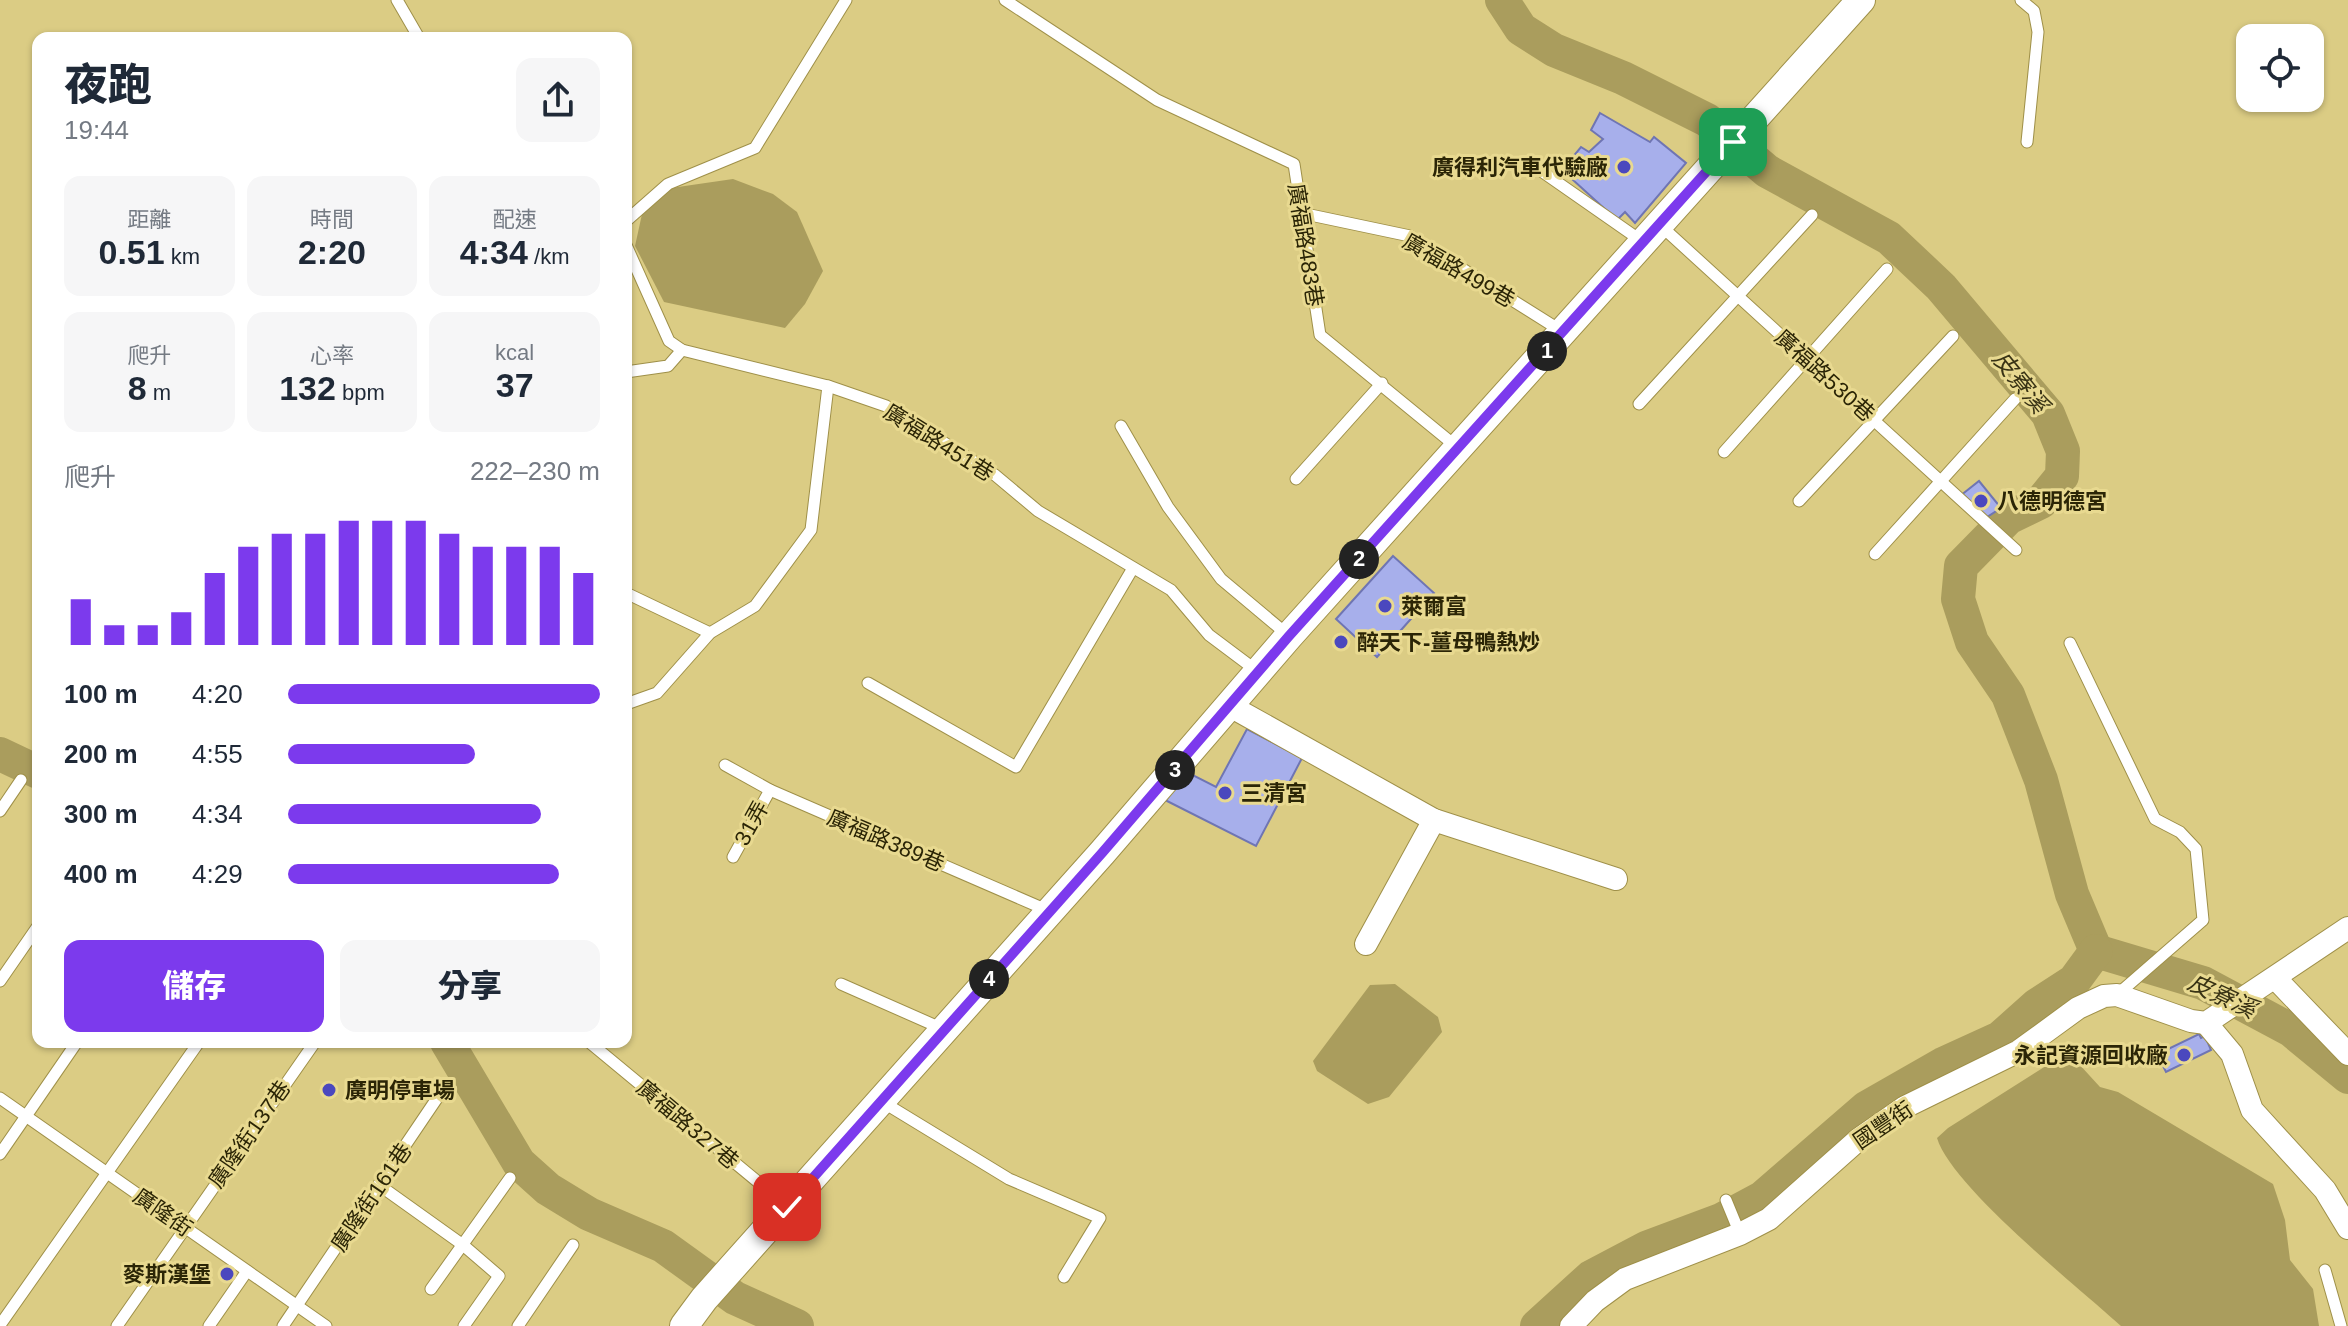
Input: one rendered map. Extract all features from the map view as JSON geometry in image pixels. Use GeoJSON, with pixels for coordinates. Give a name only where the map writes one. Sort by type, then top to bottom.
{"type":"FeatureCollection","features":[{"type":"Feature","properties":{"kind":"street"},"geometry":{"type":"LineString","coordinates":[[684,1326],[704,1299],[1050,911],[1289,636],[1861,0]]}},
{"type":"Feature","properties":{"kind":"street"},"geometry":{"type":"LineString","coordinates":[[1230,706],[1434,820],[1616,879]]}},
{"type":"Feature","properties":{"kind":"street"},"geometry":{"type":"LineString","coordinates":[[1366,944],[1434,820]]}},
{"type":"Feature","properties":{"kind":"street"},"geometry":{"type":"LineString","coordinates":[[2120,993],[2191,1021],[2212,1020],[2348,928]]}},
{"type":"Feature","properties":{"kind":"street"},"geometry":{"type":"LineString","coordinates":[[2275,978],[2348,1054]]}},
{"type":"Feature","properties":{"kind":"street","name":"國豐街"},"geometry":{"type":"LineString","coordinates":[[1571,1326],[1595,1301],[1625,1279],[1740,1234],[1769,1219],[1859,1139],[1905,1107],[2019,1051],[2078,1008],[2104,996],[2120,993]]}},
{"type":"Feature","properties":{"kind":"street"},"geometry":{"type":"LineString","coordinates":[[2212,1020],[2232,1054],[2252,1110],[2325,1190],[2348,1228]]}},
{"type":"Feature","properties":{"kind":"lane"},"geometry":{"type":"LineString","coordinates":[[397,0],[416,32]]}},
{"type":"Feature","properties":{"kind":"lane"},"geometry":{"type":"LineString","coordinates":[[632,216],[668,184],[755,148],[846,0]]}},
{"type":"Feature","properties":{"kind":"lane","name":"廣福路483巷"},"geometry":{"type":"LineString","coordinates":[[1005,0],[1157,100],[1294,164],[1320,335],[1459,449]]}},
{"type":"Feature","properties":{"kind":"lane"},"geometry":{"type":"LineString","coordinates":[[2021,0],[2034,11],[2038,32],[2027,142]]}},
{"type":"Feature","properties":{"kind":"lane","name":"廣福路530巷"},"geometry":{"type":"LineString","coordinates":[[1534,166],[1652,234],[1739,297],[2016,550]]}},
{"type":"Feature","properties":{"kind":"lane","name":"廣福路499巷"},"geometry":{"type":"LineString","coordinates":[[1301,213],[1410,236],[1563,333]]}},
{"type":"Feature","properties":{"kind":"lane"},"geometry":{"type":"LineString","coordinates":[[1639,404],[1812,215]]}},
{"type":"Feature","properties":{"kind":"lane"},"geometry":{"type":"LineString","coordinates":[[632,258],[669,341],[682,350],[668,366],[632,371]]}},
{"type":"Feature","properties":{"kind":"lane"},"geometry":{"type":"LineString","coordinates":[[1724,452],[1887,269]]}},
{"type":"Feature","properties":{"kind":"lane"},"geometry":{"type":"LineString","coordinates":[[1799,501],[1953,336]]}},
{"type":"Feature","properties":{"kind":"lane","name":"廣福路451巷"},"geometry":{"type":"LineString","coordinates":[[682,350],[828,386],[886,406],[995,475],[1038,511],[1171,590],[1209,635],[1259,673]]}},
{"type":"Feature","properties":{"kind":"lane"},"geometry":{"type":"LineString","coordinates":[[1296,479],[1382,383]]}},
{"type":"Feature","properties":{"kind":"lane"},"geometry":{"type":"LineString","coordinates":[[632,702],[657,693],[710,633],[755,606],[811,530],[828,386]]}},
{"type":"Feature","properties":{"kind":"lane"},"geometry":{"type":"LineString","coordinates":[[1875,554],[2015,399]]}},
{"type":"Feature","properties":{"kind":"lane"},"geometry":{"type":"LineString","coordinates":[[1121,426],[1168,507],[1221,579],[1289,636]]}},
{"type":"Feature","properties":{"kind":"lane"},"geometry":{"type":"LineString","coordinates":[[868,683],[1016,767],[1133,568]]}},
{"type":"Feature","properties":{"kind":"lane"},"geometry":{"type":"LineString","coordinates":[[632,596],[710,633]]}},
{"type":"Feature","properties":{"kind":"lane"},"geometry":{"type":"LineString","coordinates":[[2070,643],[2155,819],[2180,832],[2196,849],[2203,920],[2120,993]]}},
{"type":"Feature","properties":{"kind":"lane","name":"廣福路389巷"},"geometry":{"type":"LineString","coordinates":[[725,765],[770,790],[1050,911]]}},
{"type":"Feature","properties":{"kind":"lane"},"geometry":{"type":"LineString","coordinates":[[0,811],[21,780]]}},
{"type":"Feature","properties":{"kind":"lane","name":"31弄"},"geometry":{"type":"LineString","coordinates":[[733,857],[770,790]]}},
{"type":"Feature","properties":{"kind":"lane"},"geometry":{"type":"LineString","coordinates":[[0,981],[32,934]]}},
{"type":"Feature","properties":{"kind":"lane"},"geometry":{"type":"LineString","coordinates":[[841,984],[944,1029]]}},
{"type":"Feature","properties":{"kind":"lane"},"geometry":{"type":"LineString","coordinates":[[0,1154],[73,1048]]}},
{"type":"Feature","properties":{"kind":"lane"},"geometry":{"type":"LineString","coordinates":[[0,1325],[195,1048]]}},
{"type":"Feature","properties":{"kind":"lane","name":"廣隆街137巷"},"geometry":{"type":"LineString","coordinates":[[117,1326],[311,1048]]}},
{"type":"Feature","properties":{"kind":"lane","name":"廣福路327巷"},"geometry":{"type":"LineString","coordinates":[[596,1048],[787,1207]]}},
{"type":"Feature","properties":{"kind":"lane","name":"廣隆街161巷"},"geometry":{"type":"LineString","coordinates":[[283,1326],[444,1088]]}},
{"type":"Feature","properties":{"kind":"lane","name":"廣隆街"},"geometry":{"type":"LineString","coordinates":[[0,1098],[326,1326]]}},
{"type":"Feature","properties":{"kind":"lane"},"geometry":{"type":"LineString","coordinates":[[880,1101],[1009,1179],[1100,1218],[1064,1277]]}},
{"type":"Feature","properties":{"kind":"lane"},"geometry":{"type":"LineString","coordinates":[[431,1289],[510,1178]]}},
{"type":"Feature","properties":{"kind":"lane"},"geometry":{"type":"LineString","coordinates":[[379,1185],[463,1245],[499,1276],[464,1326]]}},
{"type":"Feature","properties":{"kind":"lane"},"geometry":{"type":"LineString","coordinates":[[1726,1200],[1740,1234]]}},
{"type":"Feature","properties":{"kind":"lane"},"geometry":{"type":"LineString","coordinates":[[518,1326],[573,1245]]}},
{"type":"Feature","properties":{"kind":"lane"},"geometry":{"type":"LineString","coordinates":[[2325,1270],[2341,1326]]}},
{"type":"Feature","properties":{"kind":"lane"},"geometry":{"type":"LineString","coordinates":[[209,1326],[247,1271]]}},
{"type":"Feature","properties":{"kind":"shaded area"},"geometry":{"type":"Polygon","coordinates":[[[733,179],[773,194],[797,212],[823,271],[805,304],[785,328],[664,302],[635,246],[642,214],[671,188],[733,179]]]}},
{"type":"Feature","properties":{"kind":"shaded area"},"geometry":{"type":"Polygon","coordinates":[[[1395,984],[1438,1017],[1442,1032],[1389,1097],[1368,1104],[1317,1071],[1313,1061],[1370,985],[1395,984]]]}},
{"type":"Feature","properties":{"kind":"shaded area"},"geometry":{"type":"Polygon","coordinates":[[[2068,1052],[2100,1087],[2118,1092],[2273,1184],[2285,1220],[2290,1260],[2313,1289],[2319,1326],[2121,1326],[2018,1236],[1966,1183],[1947,1159],[1937,1138],[2068,1052]]]}},
{"type":"Feature","properties":{"kind":"building","name":"廣得利汽車代驗廠"},"geometry":{"type":"Polygon","coordinates":[[[1600,113],[1650,142],[1654,137],[1686,163],[1635,223],[1625,212],[1617,220],[1562,170],[1581,147],[1589,152],[1603,139],[1591,130],[1600,113]]]}},
{"type":"Feature","properties":{"kind":"building","name":"八德明德宮"},"geometry":{"type":"Polygon","coordinates":[[[1979,481],[2001,508],[1984,519],[1960,496],[1979,481]]]}},
{"type":"Feature","properties":{"kind":"building","name":"萊爾富"},"geometry":{"type":"Polygon","coordinates":[[[1393,556],[1434,593],[1377,657],[1336,619],[1393,556]]]}},
{"type":"Feature","properties":{"kind":"building","name":"三清宮"},"geometry":{"type":"Polygon","coordinates":[[[1247,729],[1302,758],[1256,846],[1163,799],[1179,768],[1216,787],[1247,729]]]}},
{"type":"Feature","properties":{"kind":"building","name":"永記資源回收廠"},"geometry":{"type":"Polygon","coordinates":[[[2199,1034],[2201,1038],[2205,1036],[2211,1050],[2166,1072],[2161,1062],[2167,1059],[2164,1051],[2199,1034]]]}},
{"type":"Feature","properties":{"kind":"waterway","name":"皮寮溪"},"geometry":{"type":"LineString","coordinates":[[1502,0],[1521,29],[1554,50],[1623,78],[1707,120],[1767,171],[1889,238],[1941,287],[2048,414],[2063,451],[2062,476],[2041,502],[2008,518],[1961,566],[1958,599],[1972,642],[2008,695],[2041,780],[2072,894],[2096,951]]}},
{"type":"Feature","properties":{"kind":"waterway"},"geometry":{"type":"LineString","coordinates":[[0,754],[32,769]]}},
{"type":"Feature","properties":{"kind":"waterway","name":"皮寮溪"},"geometry":{"type":"LineString","coordinates":[[2096,951],[2203,983],[2291,1030],[2348,1077]]}},
{"type":"Feature","properties":{"kind":"waterway"},"geometry":{"type":"LineString","coordinates":[[1537,1326],[1591,1277],[1646,1248],[1721,1220],[1762,1198],[1866,1108],[1943,1064],[2000,1038],[2037,1005],[2074,981],[2096,951]]}},
{"type":"Feature","properties":{"kind":"waterway"},"geometry":{"type":"LineString","coordinates":[[451,1048],[519,1163],[548,1189],[589,1214],[663,1246],[735,1298],[797,1326]]}},
{"type":"Feature","properties":{"kind":"place","name":"廣得利汽車代驗廠"},"geometry":{"type":"Point","coordinates":[1624,167]}},
{"type":"Feature","properties":{"kind":"place","name":"八德明德宮"},"geometry":{"type":"Point","coordinates":[1981,501]}},
{"type":"Feature","properties":{"kind":"place","name":"萊爾富"},"geometry":{"type":"Point","coordinates":[1385,606]}},
{"type":"Feature","properties":{"kind":"place","name":"醉天下-薑母鴨熱炒"},"geometry":{"type":"Point","coordinates":[1341,642]}},
{"type":"Feature","properties":{"kind":"place","name":"三清宮"},"geometry":{"type":"Point","coordinates":[1225,793]}},
{"type":"Feature","properties":{"kind":"place","name":"永記資源回收廠"},"geometry":{"type":"Point","coordinates":[2184,1055]}},
{"type":"Feature","properties":{"kind":"place","name":"廣明停車場"},"geometry":{"type":"Point","coordinates":[329,1090]}},
{"type":"Feature","properties":{"kind":"place","name":"麥斯漢堡"},"geometry":{"type":"Point","coordinates":[227,1274]}},
{"type":"Feature","properties":{"kind":"route"},"geometry":{"type":"LineString","coordinates":[[787,1207],[1102,853],[1289,636],[1733,142]]}}]}
